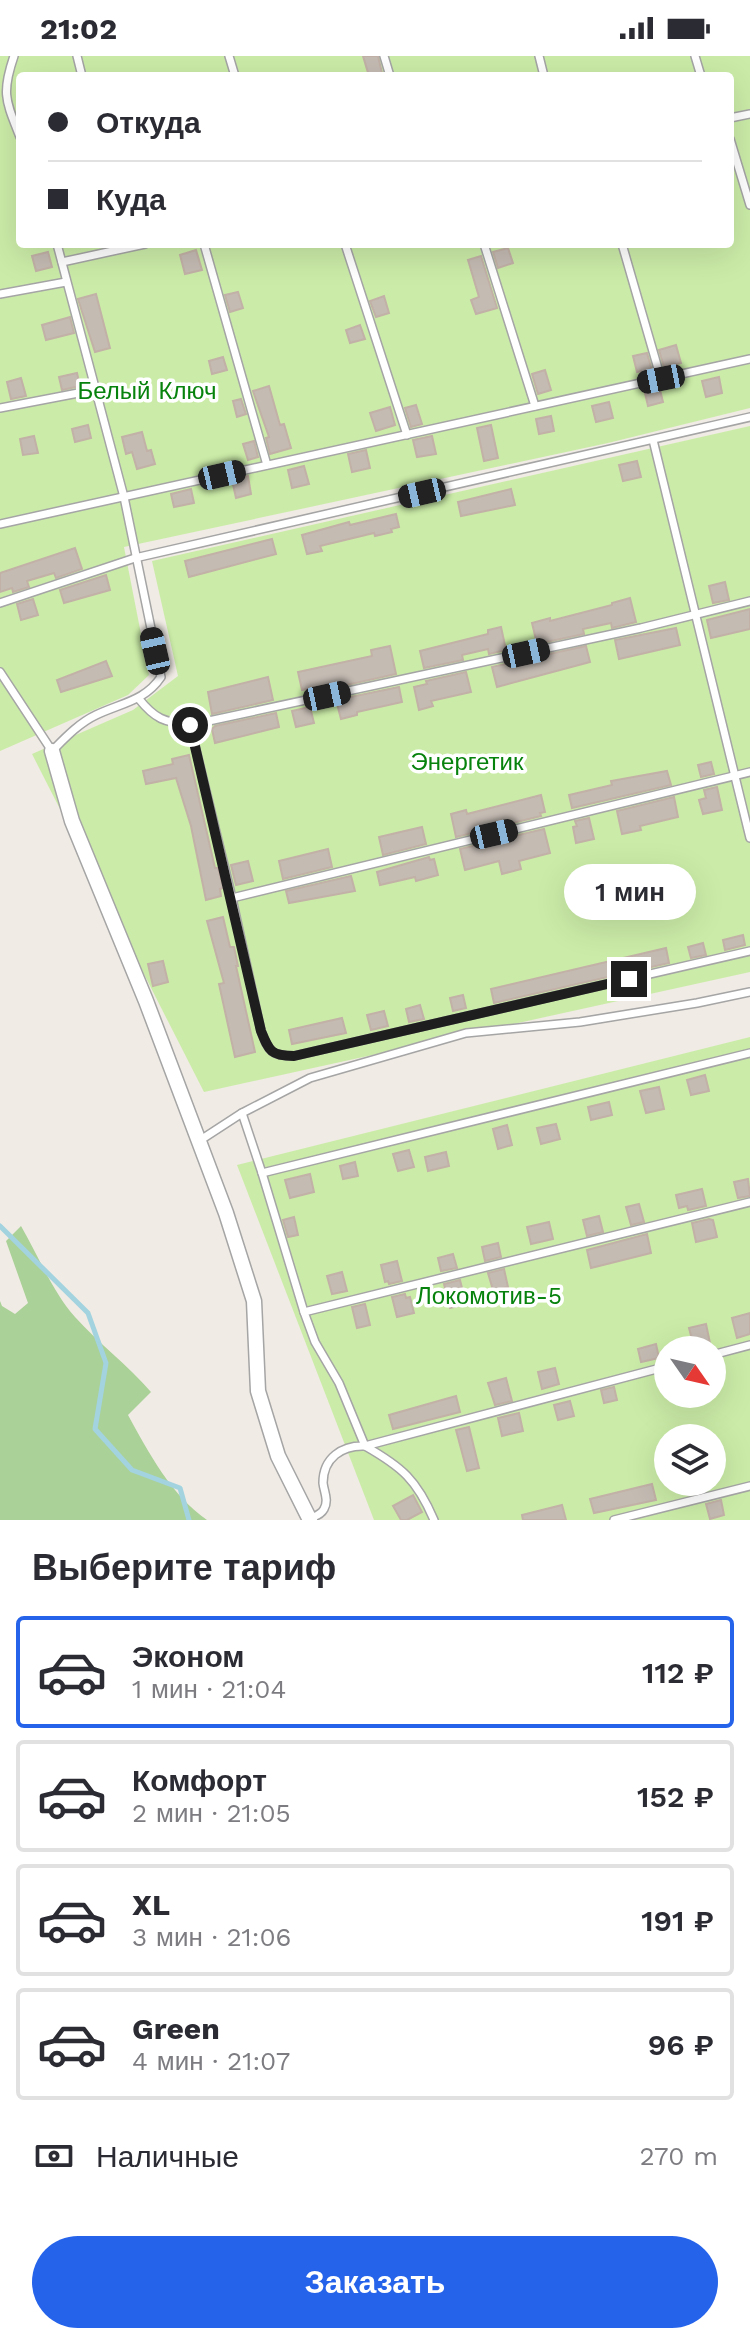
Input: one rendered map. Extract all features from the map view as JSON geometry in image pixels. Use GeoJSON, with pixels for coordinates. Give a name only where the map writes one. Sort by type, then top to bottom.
{"type":"FeatureCollection","features":[{"type":"Feature","properties":{"kind":"street"},"geometry":{"type":"LineString","coordinates":[[52,751],[72,821],[226,1213],[254,1301],[258,1391],[278,1456],[309,1520]]}},
{"type":"Feature","properties":{"kind":"lane"},"geometry":{"type":"LineString","coordinates":[[14,56],[2,88],[16,127]]}},
{"type":"Feature","properties":{"kind":"lane"},"geometry":{"type":"LineString","coordinates":[[734,152],[750,205]]}},
{"type":"Feature","properties":{"kind":"lane"},"geometry":{"type":"LineString","coordinates":[[0,672],[52,751],[67,735],[95,716],[139,699],[152,690],[161,677],[124,497],[58,248]]}},
{"type":"Feature","properties":{"kind":"lane"},"geometry":{"type":"LineString","coordinates":[[62,262],[120,248]]}},
{"type":"Feature","properties":{"kind":"lane"},"geometry":{"type":"LineString","coordinates":[[205,248],[267,465]]}},
{"type":"Feature","properties":{"kind":"lane"},"geometry":{"type":"LineString","coordinates":[[346,248],[407,435]]}},
{"type":"Feature","properties":{"kind":"lane"},"geometry":{"type":"LineString","coordinates":[[485,248],[535,406]]}},
{"type":"Feature","properties":{"kind":"lane"},"geometry":{"type":"LineString","coordinates":[[623,248],[661,379]]}},
{"type":"Feature","properties":{"kind":"lane"},"geometry":{"type":"LineString","coordinates":[[0,294],[66,282]]}},
{"type":"Feature","properties":{"kind":"lane"},"geometry":{"type":"LineString","coordinates":[[0,524],[750,359]]}},
{"type":"Feature","properties":{"kind":"lane"},"geometry":{"type":"LineString","coordinates":[[0,408],[94,390]]}},
{"type":"Feature","properties":{"kind":"lane"},"geometry":{"type":"LineString","coordinates":[[0,603],[135,558],[750,417]]}},
{"type":"Feature","properties":{"kind":"lane"},"geometry":{"type":"LineString","coordinates":[[653,440],[750,838]]}},
{"type":"Feature","properties":{"kind":"lane"},"geometry":{"type":"LineString","coordinates":[[139,699],[152,715],[170,723],[190,725],[750,601]]}},
{"type":"Feature","properties":{"kind":"lane"},"geometry":{"type":"LineString","coordinates":[[190,725],[261,1031],[269,1050],[279,1056],[294,1056],[750,951]]}},
{"type":"Feature","properties":{"kind":"lane"},"geometry":{"type":"LineString","coordinates":[[232,898],[750,772]]}},
{"type":"Feature","properties":{"kind":"lane"},"geometry":{"type":"LineString","coordinates":[[199,1141],[242,1113],[310,1078],[466,1033],[580,1022],[750,992]]}},
{"type":"Feature","properties":{"kind":"lane"},"geometry":{"type":"LineString","coordinates":[[262,1173],[750,1053]]}},
{"type":"Feature","properties":{"kind":"lane"},"geometry":{"type":"LineString","coordinates":[[242,1113],[315,1342],[339,1383],[365,1446],[398,1465],[414,1481],[425,1497],[434,1520]]}},
{"type":"Feature","properties":{"kind":"lane"},"geometry":{"type":"LineString","coordinates":[[304,1312],[750,1202]]}},
{"type":"Feature","properties":{"kind":"lane"},"geometry":{"type":"LineString","coordinates":[[726,1351],[750,1345]]}},
{"type":"Feature","properties":{"kind":"lane"},"geometry":{"type":"LineString","coordinates":[[309,1520],[322,1513],[327,1504],[323,1481],[331,1458],[340,1449],[350,1445],[365,1446],[654,1370]]}},
{"type":"Feature","properties":{"kind":"lane"},"geometry":{"type":"LineString","coordinates":[[614,1520],[750,1486]]}},
{"type":"Feature","properties":{"kind":"green space","name":"Белый Ключ"},"geometry":{"type":"Polygon","coordinates":[[[0,56],[750,56],[750,408],[608,443],[124,547],[149,675],[128,695],[0,751],[0,56]]]}},
{"type":"Feature","properties":{"kind":"green space","name":"Энергетик"},"geometry":{"type":"Polygon","coordinates":[[[750,426],[750,972],[204,1092],[32,754],[133,710],[178,676],[152,561],[750,426]]]}},
{"type":"Feature","properties":{"kind":"green space","name":"Локомотив-5"},"geometry":{"type":"Polygon","coordinates":[[[750,1037],[750,1520],[374,1520],[237,1165],[750,1037]]]}},
{"type":"Feature","properties":{"kind":"green space"},"geometry":{"type":"Polygon","coordinates":[[[21,1226],[67,1307],[151,1392],[128,1415],[172,1486],[207,1520],[0,1520],[0,1301],[2,1306],[15,1314],[28,1303],[6,1241],[21,1226]]]}},
{"type":"Feature","properties":{"kind":"building"},"geometry":{"type":"Polygon","coordinates":[[[363,56],[378,56],[382,72],[368,72],[363,56]]]}},
{"type":"Feature","properties":{"kind":"building"},"geometry":{"type":"Polygon","coordinates":[[[508,248],[513,263],[498,268],[493,252],[508,248]]]}},
{"type":"Feature","properties":{"kind":"building"},"geometry":{"type":"Polygon","coordinates":[[[196,250],[202,270],[185,274],[180,255],[196,250]]]}},
{"type":"Feature","properties":{"kind":"building"},"geometry":{"type":"Polygon","coordinates":[[[48,252],[52,267],[36,271],[32,256],[48,252]]]}},
{"type":"Feature","properties":{"kind":"building"},"geometry":{"type":"Polygon","coordinates":[[[481,256],[497,308],[476,314],[471,300],[479,297],[468,260],[481,256]]]}},
{"type":"Feature","properties":{"kind":"building"},"geometry":{"type":"Polygon","coordinates":[[[238,292],[243,308],[230,312],[225,295],[238,292]]]}},
{"type":"Feature","properties":{"kind":"building"},"geometry":{"type":"Polygon","coordinates":[[[96,294],[110,348],[95,352],[78,299],[96,294]]]}},
{"type":"Feature","properties":{"kind":"building"},"geometry":{"type":"Polygon","coordinates":[[[384,296],[389,313],[376,317],[370,301],[384,296]]]}},
{"type":"Feature","properties":{"kind":"building"},"geometry":{"type":"Polygon","coordinates":[[[70,317],[74,333],[46,340],[42,325],[70,317]]]}},
{"type":"Feature","properties":{"kind":"building"},"geometry":{"type":"Polygon","coordinates":[[[360,325],[365,339],[350,343],[346,330],[360,325]]]}},
{"type":"Feature","properties":{"kind":"building"},"geometry":{"type":"Polygon","coordinates":[[[676,345],[681,363],[664,367],[659,350],[676,345]]]}},
{"type":"Feature","properties":{"kind":"building"},"geometry":{"type":"Polygon","coordinates":[[[647,353],[653,374],[642,376],[641,371],[637,372],[633,356],[647,353]]]}},
{"type":"Feature","properties":{"kind":"building"},"geometry":{"type":"Polygon","coordinates":[[[223,357],[227,370],[212,374],[209,361],[223,357]]]}},
{"type":"Feature","properties":{"kind":"building"},"geometry":{"type":"Polygon","coordinates":[[[545,370],[551,390],[538,394],[532,374],[545,370]]]}},
{"type":"Feature","properties":{"kind":"building"},"geometry":{"type":"Polygon","coordinates":[[[77,373],[80,386],[62,390],[59,377],[77,373]]]}},
{"type":"Feature","properties":{"kind":"building"},"geometry":{"type":"Polygon","coordinates":[[[719,377],[722,393],[706,397],[702,381],[719,377]]]}},
{"type":"Feature","properties":{"kind":"building"},"geometry":{"type":"Polygon","coordinates":[[[21,378],[26,396],[11,399],[7,382],[21,378]]]}},
{"type":"Feature","properties":{"kind":"building"},"geometry":{"type":"Polygon","coordinates":[[[269,386],[280,425],[284,424],[291,448],[270,454],[266,438],[269,437],[253,391],[269,386]]]}},
{"type":"Feature","properties":{"kind":"building"},"geometry":{"type":"Polygon","coordinates":[[[659,386],[663,402],[648,406],[644,389],[659,386]]]}},
{"type":"Feature","properties":{"kind":"building"},"geometry":{"type":"Polygon","coordinates":[[[241,399],[246,414],[237,417],[233,401],[241,399]]]}},
{"type":"Feature","properties":{"kind":"building"},"geometry":{"type":"Polygon","coordinates":[[[609,402],[613,418],[596,422],[592,406],[609,402]]]}},
{"type":"Feature","properties":{"kind":"building"},"geometry":{"type":"Polygon","coordinates":[[[416,405],[422,424],[411,427],[405,408],[416,405]]]}},
{"type":"Feature","properties":{"kind":"building"},"geometry":{"type":"Polygon","coordinates":[[[390,407],[395,425],[376,431],[370,413],[390,407]]]}},
{"type":"Feature","properties":{"kind":"building"},"geometry":{"type":"Polygon","coordinates":[[[551,416],[554,431],[539,434],[536,419],[551,416]]]}},
{"type":"Feature","properties":{"kind":"building"},"geometry":{"type":"Polygon","coordinates":[[[88,425],[91,438],[75,442],[72,429],[88,425]]]}},
{"type":"Feature","properties":{"kind":"building"},"geometry":{"type":"Polygon","coordinates":[[[491,425],[498,458],[484,461],[477,428],[491,425]]]}},
{"type":"Feature","properties":{"kind":"building"},"geometry":{"type":"Polygon","coordinates":[[[142,432],[147,451],[151,450],[155,464],[137,469],[132,452],[126,454],[122,437],[142,432]]]}},
{"type":"Feature","properties":{"kind":"building"},"geometry":{"type":"Polygon","coordinates":[[[34,436],[38,453],[23,455],[20,439],[34,436]]]}},
{"type":"Feature","properties":{"kind":"building"},"geometry":{"type":"Polygon","coordinates":[[[432,436],[436,454],[417,457],[413,440],[432,436]]]}},
{"type":"Feature","properties":{"kind":"building"},"geometry":{"type":"Polygon","coordinates":[[[254,441],[258,457],[248,460],[243,444],[254,441]]]}},
{"type":"Feature","properties":{"kind":"building"},"geometry":{"type":"Polygon","coordinates":[[[366,450],[370,468],[352,472],[348,454],[366,450]]]}},
{"type":"Feature","properties":{"kind":"building"},"geometry":{"type":"Polygon","coordinates":[[[637,461],[641,477],[623,481],[619,465],[637,461]]]}},
{"type":"Feature","properties":{"kind":"building"},"geometry":{"type":"Polygon","coordinates":[[[304,466],[309,484],[292,488],[288,470],[304,466]]]}},
{"type":"Feature","properties":{"kind":"building"},"geometry":{"type":"Polygon","coordinates":[[[248,476],[251,494],[236,498],[232,480],[248,476]]]}},
{"type":"Feature","properties":{"kind":"building"},"geometry":{"type":"Polygon","coordinates":[[[191,489],[194,503],[174,507],[171,494],[191,489]]]}},
{"type":"Feature","properties":{"kind":"building"},"geometry":{"type":"Polygon","coordinates":[[[511,489],[515,505],[461,516],[458,502],[511,489]]]}},
{"type":"Feature","properties":{"kind":"building"},"geometry":{"type":"Polygon","coordinates":[[[396,514],[399,527],[391,529],[392,532],[375,536],[374,533],[320,546],[322,551],[307,554],[302,535],[349,522],[350,525],[396,514]]]}},
{"type":"Feature","properties":{"kind":"building"},"geometry":{"type":"Polygon","coordinates":[[[272,539],[276,554],[189,577],[185,561],[272,539]]]}},
{"type":"Feature","properties":{"kind":"building"},"geometry":{"type":"Polygon","coordinates":[[[75,548],[82,569],[56,578],[54,573],[27,581],[29,587],[0,592],[0,573],[75,548]]]}},
{"type":"Feature","properties":{"kind":"building"},"geometry":{"type":"Polygon","coordinates":[[[106,575],[110,590],[64,603],[60,590],[106,575]]]}},
{"type":"Feature","properties":{"kind":"building"},"geometry":{"type":"Polygon","coordinates":[[[725,582],[729,600],[713,603],[709,586],[725,582]]]}},
{"type":"Feature","properties":{"kind":"building"},"geometry":{"type":"Polygon","coordinates":[[[630,598],[636,622],[612,628],[611,623],[583,629],[584,634],[537,644],[532,623],[550,618],[550,621],[630,598]]]}},
{"type":"Feature","properties":{"kind":"building"},"geometry":{"type":"Polygon","coordinates":[[[33,599],[38,615],[21,620],[17,604],[33,599]]]}},
{"type":"Feature","properties":{"kind":"building"},"geometry":{"type":"Polygon","coordinates":[[[750,609],[750,629],[711,638],[707,620],[750,609]]]}},
{"type":"Feature","properties":{"kind":"building"},"geometry":{"type":"Polygon","coordinates":[[[501,627],[506,650],[489,654],[488,649],[462,655],[463,660],[424,668],[420,651],[488,634],[488,630],[501,627]]]}},
{"type":"Feature","properties":{"kind":"building"},"geometry":{"type":"Polygon","coordinates":[[[676,628],[680,645],[619,659],[615,640],[676,628]]]}},
{"type":"Feature","properties":{"kind":"building"},"geometry":{"type":"Polygon","coordinates":[[[390,646],[396,674],[333,688],[332,684],[302,690],[298,672],[372,656],[371,650],[390,646]]]}},
{"type":"Feature","properties":{"kind":"building"},"geometry":{"type":"Polygon","coordinates":[[[586,646],[590,662],[497,687],[492,667],[509,663],[512,667],[541,661],[540,656],[586,646]]]}},
{"type":"Feature","properties":{"kind":"building"},"geometry":{"type":"Polygon","coordinates":[[[106,661],[112,676],[61,692],[57,680],[106,661]]]}},
{"type":"Feature","properties":{"kind":"building"},"geometry":{"type":"Polygon","coordinates":[[[466,672],[471,692],[431,701],[433,706],[419,710],[414,687],[427,684],[426,681],[466,672]]]}},
{"type":"Feature","properties":{"kind":"building"},"geometry":{"type":"Polygon","coordinates":[[[268,677],[273,700],[212,714],[208,692],[268,677]]]}},
{"type":"Feature","properties":{"kind":"building"},"geometry":{"type":"Polygon","coordinates":[[[399,687],[402,702],[357,712],[357,715],[341,719],[336,700],[399,687]]]}},
{"type":"Feature","properties":{"kind":"building"},"geometry":{"type":"Polygon","coordinates":[[[310,707],[314,723],[296,727],[292,711],[310,707]]]}},
{"type":"Feature","properties":{"kind":"building"},"geometry":{"type":"Polygon","coordinates":[[[276,713],[279,727],[215,743],[212,729],[215,726],[276,713]]]}},
{"type":"Feature","properties":{"kind":"building"},"geometry":{"type":"Polygon","coordinates":[[[189,755],[215,868],[218,868],[223,888],[220,889],[221,896],[206,900],[191,826],[176,778],[146,784],[143,771],[173,764],[172,759],[189,755]]]}},
{"type":"Feature","properties":{"kind":"building"},"geometry":{"type":"Polygon","coordinates":[[[711,762],[714,774],[701,777],[698,765],[711,762]]]}},
{"type":"Feature","properties":{"kind":"building"},"geometry":{"type":"Polygon","coordinates":[[[667,771],[671,785],[572,808],[569,795],[612,785],[611,781],[667,771]]]}},
{"type":"Feature","properties":{"kind":"building"},"geometry":{"type":"Polygon","coordinates":[[[717,787],[722,810],[703,814],[699,800],[706,798],[704,790],[717,787]]]}},
{"type":"Feature","properties":{"kind":"building"},"geometry":{"type":"Polygon","coordinates":[[[541,795],[545,812],[540,813],[541,816],[456,837],[451,814],[466,810],[467,814],[541,795]]]}},
{"type":"Feature","properties":{"kind":"building"},"geometry":{"type":"Polygon","coordinates":[[[674,797],[678,817],[640,826],[641,830],[622,834],[617,811],[674,797]]]}},
{"type":"Feature","properties":{"kind":"building"},"geometry":{"type":"Polygon","coordinates":[[[589,818],[594,839],[576,843],[575,821],[589,818]]]}},
{"type":"Feature","properties":{"kind":"building"},"geometry":{"type":"Polygon","coordinates":[[[422,827],[426,844],[383,855],[379,837],[422,827]]]}},
{"type":"Feature","properties":{"kind":"building"},"geometry":{"type":"Polygon","coordinates":[[[544,829],[550,853],[519,861],[521,869],[502,874],[499,861],[465,870],[460,849],[544,829]]]}},
{"type":"Feature","properties":{"kind":"building"},"geometry":{"type":"Polygon","coordinates":[[[328,849],[332,867],[283,879],[279,861],[328,849]]]}},
{"type":"Feature","properties":{"kind":"building"},"geometry":{"type":"Polygon","coordinates":[[[429,857],[430,860],[434,859],[438,875],[380,885],[377,872],[429,857]]]}},
{"type":"Feature","properties":{"kind":"building"},"geometry":{"type":"Polygon","coordinates":[[[248,861],[253,881],[236,885],[231,865],[248,861]]]}},
{"type":"Feature","properties":{"kind":"building"},"geometry":{"type":"Polygon","coordinates":[[[351,876],[355,891],[289,903],[286,891],[351,876]]]}},
{"type":"Feature","properties":{"kind":"building"},"geometry":{"type":"Polygon","coordinates":[[[223,917],[230,947],[234,947],[255,1052],[235,1057],[219,984],[224,983],[207,921],[223,917]]]}},
{"type":"Feature","properties":{"kind":"building"},"geometry":{"type":"Polygon","coordinates":[[[743,935],[745,945],[725,950],[723,940],[743,935]]]}},
{"type":"Feature","properties":{"kind":"building"},"geometry":{"type":"Polygon","coordinates":[[[703,943],[706,955],[691,958],[688,947],[703,943]]]}},
{"type":"Feature","properties":{"kind":"building"},"geometry":{"type":"Polygon","coordinates":[[[666,948],[669,963],[494,1003],[491,989],[666,948]]]}},
{"type":"Feature","properties":{"kind":"building"},"geometry":{"type":"Polygon","coordinates":[[[163,961],[168,982],[153,986],[148,964],[163,961]]]}},
{"type":"Feature","properties":{"kind":"building"},"geometry":{"type":"Polygon","coordinates":[[[463,995],[466,1008],[453,1011],[450,998],[463,995]]]}},
{"type":"Feature","properties":{"kind":"building"},"geometry":{"type":"Polygon","coordinates":[[[420,1005],[424,1019],[409,1022],[406,1009],[420,1005]]]}},
{"type":"Feature","properties":{"kind":"building"},"geometry":{"type":"Polygon","coordinates":[[[384,1011],[388,1026],[371,1030],[367,1015],[384,1011]]]}},
{"type":"Feature","properties":{"kind":"building"},"geometry":{"type":"Polygon","coordinates":[[[342,1018],[346,1033],[292,1044],[289,1030],[342,1018]]]}},
{"type":"Feature","properties":{"kind":"building"},"geometry":{"type":"Polygon","coordinates":[[[705,1075],[709,1091],[691,1095],[687,1080],[705,1075]]]}},
{"type":"Feature","properties":{"kind":"building"},"geometry":{"type":"Polygon","coordinates":[[[659,1087],[664,1109],[646,1113],[640,1091],[659,1087]]]}},
{"type":"Feature","properties":{"kind":"building"},"geometry":{"type":"Polygon","coordinates":[[[609,1102],[612,1115],[591,1120],[588,1107],[609,1102]]]}},
{"type":"Feature","properties":{"kind":"building"},"geometry":{"type":"Polygon","coordinates":[[[556,1124],[560,1139],[541,1144],[537,1128],[556,1124]]]}},
{"type":"Feature","properties":{"kind":"building"},"geometry":{"type":"Polygon","coordinates":[[[507,1125],[512,1145],[498,1149],[493,1129],[507,1125]]]}},
{"type":"Feature","properties":{"kind":"building"},"geometry":{"type":"Polygon","coordinates":[[[409,1150],[414,1167],[398,1171],[393,1154],[409,1150]]]}},
{"type":"Feature","properties":{"kind":"building"},"geometry":{"type":"Polygon","coordinates":[[[446,1152],[449,1166],[428,1171],[425,1157],[446,1152]]]}},
{"type":"Feature","properties":{"kind":"building"},"geometry":{"type":"Polygon","coordinates":[[[355,1162],[358,1176],[343,1179],[340,1166],[355,1162]]]}},
{"type":"Feature","properties":{"kind":"building"},"geometry":{"type":"Polygon","coordinates":[[[310,1174],[314,1192],[290,1198],[285,1180],[310,1174]]]}},
{"type":"Feature","properties":{"kind":"building"},"geometry":{"type":"Polygon","coordinates":[[[748,1179],[750,1196],[738,1198],[734,1182],[748,1179]]]}},
{"type":"Feature","properties":{"kind":"building"},"geometry":{"type":"Polygon","coordinates":[[[702,1189],[706,1206],[688,1210],[687,1206],[679,1208],[676,1195],[702,1189]]]}},
{"type":"Feature","properties":{"kind":"building"},"geometry":{"type":"Polygon","coordinates":[[[639,1204],[644,1222],[631,1225],[626,1207],[639,1204]]]}},
{"type":"Feature","properties":{"kind":"building"},"geometry":{"type":"Polygon","coordinates":[[[599,1216],[603,1232],[587,1236],[583,1220],[599,1216]]]}},
{"type":"Feature","properties":{"kind":"building"},"geometry":{"type":"Polygon","coordinates":[[[294,1217],[298,1235],[288,1237],[283,1220],[294,1217]]]}},
{"type":"Feature","properties":{"kind":"building"},"geometry":{"type":"Polygon","coordinates":[[[713,1220],[717,1237],[696,1242],[692,1223],[713,1220]]]}},
{"type":"Feature","properties":{"kind":"building"},"geometry":{"type":"Polygon","coordinates":[[[549,1222],[553,1239],[531,1244],[527,1227],[549,1222]]]}},
{"type":"Feature","properties":{"kind":"building"},"geometry":{"type":"Polygon","coordinates":[[[647,1234],[651,1253],[591,1268],[587,1250],[647,1234]]]}},
{"type":"Feature","properties":{"kind":"building"},"geometry":{"type":"Polygon","coordinates":[[[498,1243],[501,1257],[485,1261],[482,1247],[498,1243]]]}},
{"type":"Feature","properties":{"kind":"building"},"geometry":{"type":"Polygon","coordinates":[[[453,1254],[457,1268],[441,1271],[438,1258],[453,1254]]]}},
{"type":"Feature","properties":{"kind":"building"},"geometry":{"type":"Polygon","coordinates":[[[397,1261],[402,1281],[389,1284],[385,1282],[381,1265],[397,1261]]]}},
{"type":"Feature","properties":{"kind":"building"},"geometry":{"type":"Polygon","coordinates":[[[504,1269],[508,1287],[493,1290],[488,1273],[504,1269]]]}},
{"type":"Feature","properties":{"kind":"building"},"geometry":{"type":"Polygon","coordinates":[[[342,1272],[347,1291],[332,1294],[327,1276],[342,1272]]]}},
{"type":"Feature","properties":{"kind":"building"},"geometry":{"type":"Polygon","coordinates":[[[460,1280],[466,1304],[450,1308],[444,1284],[460,1280]]]}},
{"type":"Feature","properties":{"kind":"building"},"geometry":{"type":"Polygon","coordinates":[[[405,1294],[406,1298],[410,1297],[414,1313],[397,1317],[392,1297],[405,1294]]]}},
{"type":"Feature","properties":{"kind":"building"},"geometry":{"type":"Polygon","coordinates":[[[365,1304],[370,1325],[357,1328],[352,1307],[365,1304]]]}},
{"type":"Feature","properties":{"kind":"building"},"geometry":{"type":"Polygon","coordinates":[[[750,1313],[750,1334],[737,1338],[732,1318],[750,1313]]]}},
{"type":"Feature","properties":{"kind":"building"},"geometry":{"type":"Polygon","coordinates":[[[706,1324],[709,1336],[691,1336],[689,1328],[706,1324]]]}},
{"type":"Feature","properties":{"kind":"building"},"geometry":{"type":"Polygon","coordinates":[[[654,1345],[654,1359],[641,1362],[638,1349],[654,1345]]]}},
{"type":"Feature","properties":{"kind":"building"},"geometry":{"type":"Polygon","coordinates":[[[555,1368],[559,1384],[542,1389],[538,1372],[555,1368]]]}},
{"type":"Feature","properties":{"kind":"building"},"geometry":{"type":"Polygon","coordinates":[[[506,1378],[512,1401],[495,1405],[488,1383],[506,1378]]]}},
{"type":"Feature","properties":{"kind":"building"},"geometry":{"type":"Polygon","coordinates":[[[614,1387],[617,1400],[604,1403],[601,1390],[614,1387]]]}},
{"type":"Feature","properties":{"kind":"building"},"geometry":{"type":"Polygon","coordinates":[[[456,1396],[460,1412],[393,1429],[389,1415],[456,1396]]]}},
{"type":"Feature","properties":{"kind":"building"},"geometry":{"type":"Polygon","coordinates":[[[570,1401],[574,1416],[558,1420],[554,1405],[570,1401]]]}},
{"type":"Feature","properties":{"kind":"building"},"geometry":{"type":"Polygon","coordinates":[[[519,1413],[523,1431],[502,1436],[498,1418],[519,1413]]]}},
{"type":"Feature","properties":{"kind":"building"},"geometry":{"type":"Polygon","coordinates":[[[469,1427],[479,1468],[467,1471],[456,1430],[469,1427]]]}},
{"type":"Feature","properties":{"kind":"building"},"geometry":{"type":"Polygon","coordinates":[[[652,1484],[656,1500],[594,1513],[590,1499],[652,1484]]]}},
{"type":"Feature","properties":{"kind":"building"},"geometry":{"type":"Polygon","coordinates":[[[413,1495],[422,1512],[401,1520],[393,1506],[413,1495]]]}},
{"type":"Feature","properties":{"kind":"building"},"geometry":{"type":"Polygon","coordinates":[[[721,1500],[724,1515],[710,1519],[706,1504],[721,1500]]]}},
{"type":"Feature","properties":{"kind":"building"},"geometry":{"type":"Polygon","coordinates":[[[562,1505],[566,1520],[523,1520],[522,1515],[562,1505]]]}},
{"type":"Feature","properties":{"kind":"waterway"},"geometry":{"type":"LineString","coordinates":[[0,1226],[88,1313],[106,1363],[95,1429],[132,1470],[180,1488],[189,1520]]}},
{"type":"Feature","properties":{"kind":"route"},"geometry":{"type":"LineString","coordinates":[[190,725],[261,1031],[269,1050],[279,1056],[294,1056],[629,979]]}}]}
